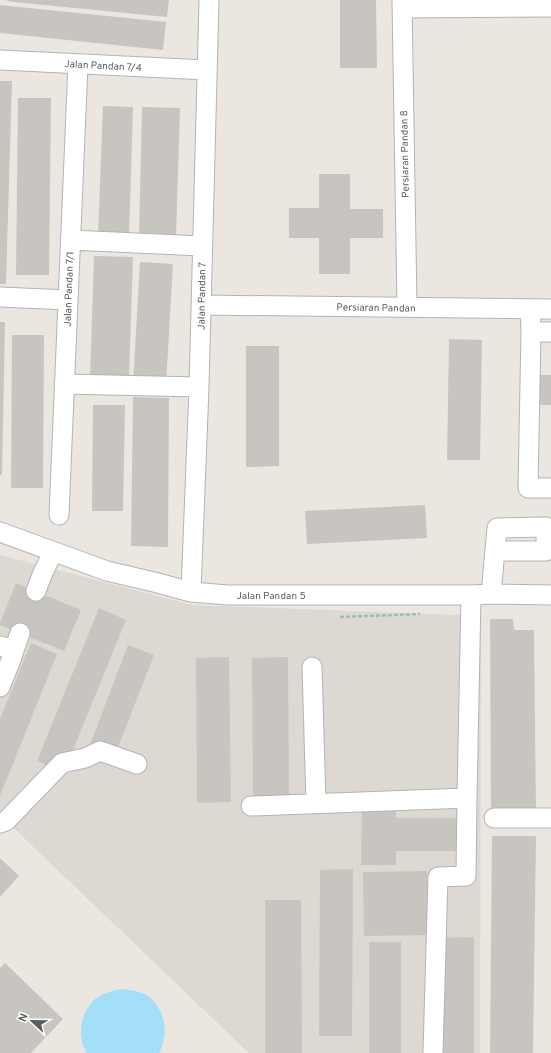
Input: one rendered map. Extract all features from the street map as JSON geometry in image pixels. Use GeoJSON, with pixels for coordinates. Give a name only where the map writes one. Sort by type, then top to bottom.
{"type":"FeatureCollection","features":[{"type":"Feature","properties":{"kind":"street","name":"Jalan Pandan 7"},"geometry":{"type":"LineString","coordinates":[[191,592],[199,387],[209,0]]}},
{"type":"Feature","properties":{"kind":"street"},"geometry":{"type":"LineString","coordinates":[[402,4],[551,7]]}},
{"type":"Feature","properties":{"kind":"street","name":"Persiaran Pandan 8"},"geometry":{"type":"LineString","coordinates":[[402,4],[407,307]]}},
{"type":"Feature","properties":{"kind":"street","name":"Jalan Pandan 7/4"},"geometry":{"type":"LineString","coordinates":[[0,60],[207,70]]}},
{"type":"Feature","properties":{"kind":"street","name":"Jalan Pandan 7/1"},"geometry":{"type":"LineString","coordinates":[[59,514],[78,64]]}},
{"type":"Feature","properties":{"kind":"street"},"geometry":{"type":"LineString","coordinates":[[70,240],[202,246]]}},
{"type":"Feature","properties":{"kind":"street"},"geometry":{"type":"LineString","coordinates":[[0,297],[68,300]]}},
{"type":"Feature","properties":{"kind":"street","name":"Persiaran Pandan"},"geometry":{"type":"LineString","coordinates":[[201,305],[551,309]]}},
{"type":"Feature","properties":{"kind":"street"},"geometry":{"type":"LineString","coordinates":[[530,308],[531,332],[528,488],[551,488]]}},
{"type":"Feature","properties":{"kind":"street"},"geometry":{"type":"LineString","coordinates":[[531,332],[551,332]]}},
{"type":"Feature","properties":{"kind":"street"},"geometry":{"type":"LineString","coordinates":[[64,384],[199,387]]}},
{"type":"Feature","properties":{"kind":"street","name":"Jalan Pandan 5"},"geometry":{"type":"LineString","coordinates":[[0,532],[108,571],[191,592],[228,595],[551,595]]}},
{"type":"Feature","properties":{"kind":"street"},"geometry":{"type":"LineString","coordinates":[[491,594],[495,551]]}},
{"type":"Feature","properties":{"kind":"street"},"geometry":{"type":"LineString","coordinates":[[36,591],[53,552]]}},
{"type":"Feature","properties":{"kind":"street"},"geometry":{"type":"LineString","coordinates":[[433,1053],[438,877],[466,876],[471,595]]}},
{"type":"Feature","properties":{"kind":"street"},"geometry":{"type":"LineString","coordinates":[[0,687],[11,660],[11,643]]}},
{"type":"Feature","properties":{"kind":"street"},"geometry":{"type":"LineString","coordinates":[[312,667],[316,803]]}},
{"type":"Feature","properties":{"kind":"street"},"geometry":{"type":"LineString","coordinates":[[0,823],[6,821],[62,763],[85,758],[100,751],[137,764]]}},
{"type":"Feature","properties":{"kind":"street"},"geometry":{"type":"LineString","coordinates":[[251,806],[467,798]]}},
{"type":"Feature","properties":{"kind":"street"},"geometry":{"type":"LineString","coordinates":[[494,818],[551,818]]}},
{"type":"Feature","properties":{"kind":"path"},"geometry":{"type":"LineString","coordinates":[[340,617],[424,614]]}},
{"type":"Feature","properties":{"kind":"shaded area"},"geometry":{"type":"Polygon","coordinates":[[[0,555],[192,605],[481,616],[480,1053],[249,1053],[0,815],[0,555]]]}},
{"type":"Feature","properties":{"kind":"water"},"geometry":{"type":"Polygon","coordinates":[[[121,989],[145,994],[159,1008],[165,1030],[159,1053],[87,1053],[82,1040],[81,1032],[83,1017],[86,1010],[98,997],[108,992],[121,989]]]}},
{"type":"Feature","properties":{"kind":"building"},"geometry":{"type":"Polygon","coordinates":[[[169,0],[167,17],[7,1],[169,0]]]}},
{"type":"Feature","properties":{"kind":"building"},"geometry":{"type":"Polygon","coordinates":[[[340,0],[376,0],[377,68],[340,68],[340,0]]]}},
{"type":"Feature","properties":{"kind":"building"},"geometry":{"type":"Polygon","coordinates":[[[0,5],[166,22],[163,50],[0,33],[0,5]]]}},
{"type":"Feature","properties":{"kind":"building"},"geometry":{"type":"Polygon","coordinates":[[[0,81],[12,81],[6,284],[0,284],[0,81]]]}},
{"type":"Feature","properties":{"kind":"building"},"geometry":{"type":"Polygon","coordinates":[[[18,98],[51,98],[49,275],[16,275],[18,98]]]}},
{"type":"Feature","properties":{"kind":"building"},"geometry":{"type":"Polygon","coordinates":[[[103,106],[133,107],[129,237],[98,236],[103,106]]]}},
{"type":"Feature","properties":{"kind":"building"},"geometry":{"type":"Polygon","coordinates":[[[142,107],[180,108],[176,238],[139,237],[142,107]]]}},
{"type":"Feature","properties":{"kind":"building"},"geometry":{"type":"Polygon","coordinates":[[[319,174],[350,174],[350,209],[383,209],[383,238],[350,238],[350,274],[319,274],[319,238],[289,238],[289,208],[319,208],[319,174]]]}},
{"type":"Feature","properties":{"kind":"building"},"geometry":{"type":"Polygon","coordinates":[[[94,256],[133,257],[129,379],[90,378],[94,256]]]}},
{"type":"Feature","properties":{"kind":"building"},"geometry":{"type":"Polygon","coordinates":[[[140,262],[173,264],[166,385],[133,383],[140,262]]]}},
{"type":"Feature","properties":{"kind":"building"},"geometry":{"type":"Polygon","coordinates":[[[0,322],[5,322],[2,475],[0,475],[0,322]]]}},
{"type":"Feature","properties":{"kind":"building"},"geometry":{"type":"Polygon","coordinates":[[[12,335],[44,335],[43,488],[11,488],[12,335]]]}},
{"type":"Feature","properties":{"kind":"building"},"geometry":{"type":"Polygon","coordinates":[[[449,339],[482,340],[480,460],[447,460],[449,339]]]}},
{"type":"Feature","properties":{"kind":"building"},"geometry":{"type":"Polygon","coordinates":[[[246,346],[279,346],[279,466],[246,467],[246,346]]]}},
{"type":"Feature","properties":{"kind":"building"},"geometry":{"type":"Polygon","coordinates":[[[538,375],[551,375],[551,405],[538,405],[538,375]]]}},
{"type":"Feature","properties":{"kind":"building"},"geometry":{"type":"Polygon","coordinates":[[[133,397],[169,398],[168,547],[131,546],[133,397]]]}},
{"type":"Feature","properties":{"kind":"building"},"geometry":{"type":"Polygon","coordinates":[[[93,405],[125,405],[123,511],[92,511],[93,405]]]}},
{"type":"Feature","properties":{"kind":"building"},"geometry":{"type":"Polygon","coordinates":[[[425,505],[427,538],[307,544],[305,511],[425,505]]]}},
{"type":"Feature","properties":{"kind":"building"},"geometry":{"type":"Polygon","coordinates":[[[16,583],[81,610],[64,651],[0,625],[16,583]]]}},
{"type":"Feature","properties":{"kind":"building"},"geometry":{"type":"Polygon","coordinates":[[[99,608],[126,620],[64,772],[37,761],[99,608]]]}},
{"type":"Feature","properties":{"kind":"building"},"geometry":{"type":"Polygon","coordinates":[[[490,619],[513,619],[514,630],[534,630],[536,814],[491,814],[490,619]]]}},
{"type":"Feature","properties":{"kind":"building"},"geometry":{"type":"Polygon","coordinates":[[[31,643],[57,654],[0,796],[0,719],[31,643]]]}},
{"type":"Feature","properties":{"kind":"building"},"geometry":{"type":"Polygon","coordinates":[[[128,645],[154,655],[115,755],[90,745],[128,645]]]}},
{"type":"Feature","properties":{"kind":"building"},"geometry":{"type":"Polygon","coordinates":[[[229,657],[231,802],[197,803],[196,658],[229,657]]]}},
{"type":"Feature","properties":{"kind":"building"},"geometry":{"type":"Polygon","coordinates":[[[288,657],[289,801],[253,801],[252,658],[288,657]]]}},
{"type":"Feature","properties":{"kind":"building"},"geometry":{"type":"Polygon","coordinates":[[[362,803],[396,803],[396,818],[462,818],[462,851],[396,851],[396,865],[361,865],[362,803]]]}},
{"type":"Feature","properties":{"kind":"building"},"geometry":{"type":"Polygon","coordinates":[[[492,836],[536,836],[533,1053],[490,1053],[492,836]]]}},
{"type":"Feature","properties":{"kind":"building"},"geometry":{"type":"Polygon","coordinates":[[[0,858],[19,876],[0,897],[0,858]]]}},
{"type":"Feature","properties":{"kind":"building"},"geometry":{"type":"Polygon","coordinates":[[[353,869],[352,1036],[319,1036],[320,870],[353,869]]]}},
{"type":"Feature","properties":{"kind":"building"},"geometry":{"type":"Polygon","coordinates":[[[427,871],[428,935],[364,936],[363,872],[427,871]]]}},
{"type":"Feature","properties":{"kind":"building"},"geometry":{"type":"Polygon","coordinates":[[[265,900],[301,900],[302,1053],[265,1053],[265,900]]]}},
{"type":"Feature","properties":{"kind":"building"},"geometry":{"type":"Polygon","coordinates":[[[474,937],[474,1053],[440,1053],[439,938],[474,937]]]}},
{"type":"Feature","properties":{"kind":"building"},"geometry":{"type":"Polygon","coordinates":[[[369,942],[401,942],[401,1053],[369,1053],[369,942]]]}},
{"type":"Feature","properties":{"kind":"building"},"geometry":{"type":"Polygon","coordinates":[[[5,963],[63,1019],[31,1053],[0,1053],[0,968],[5,963]]]}},
{"type":"Feature","properties":{"kind":"tunnel"},"geometry":{"type":"LineString","coordinates":[[20,633],[36,591]]}}]}
